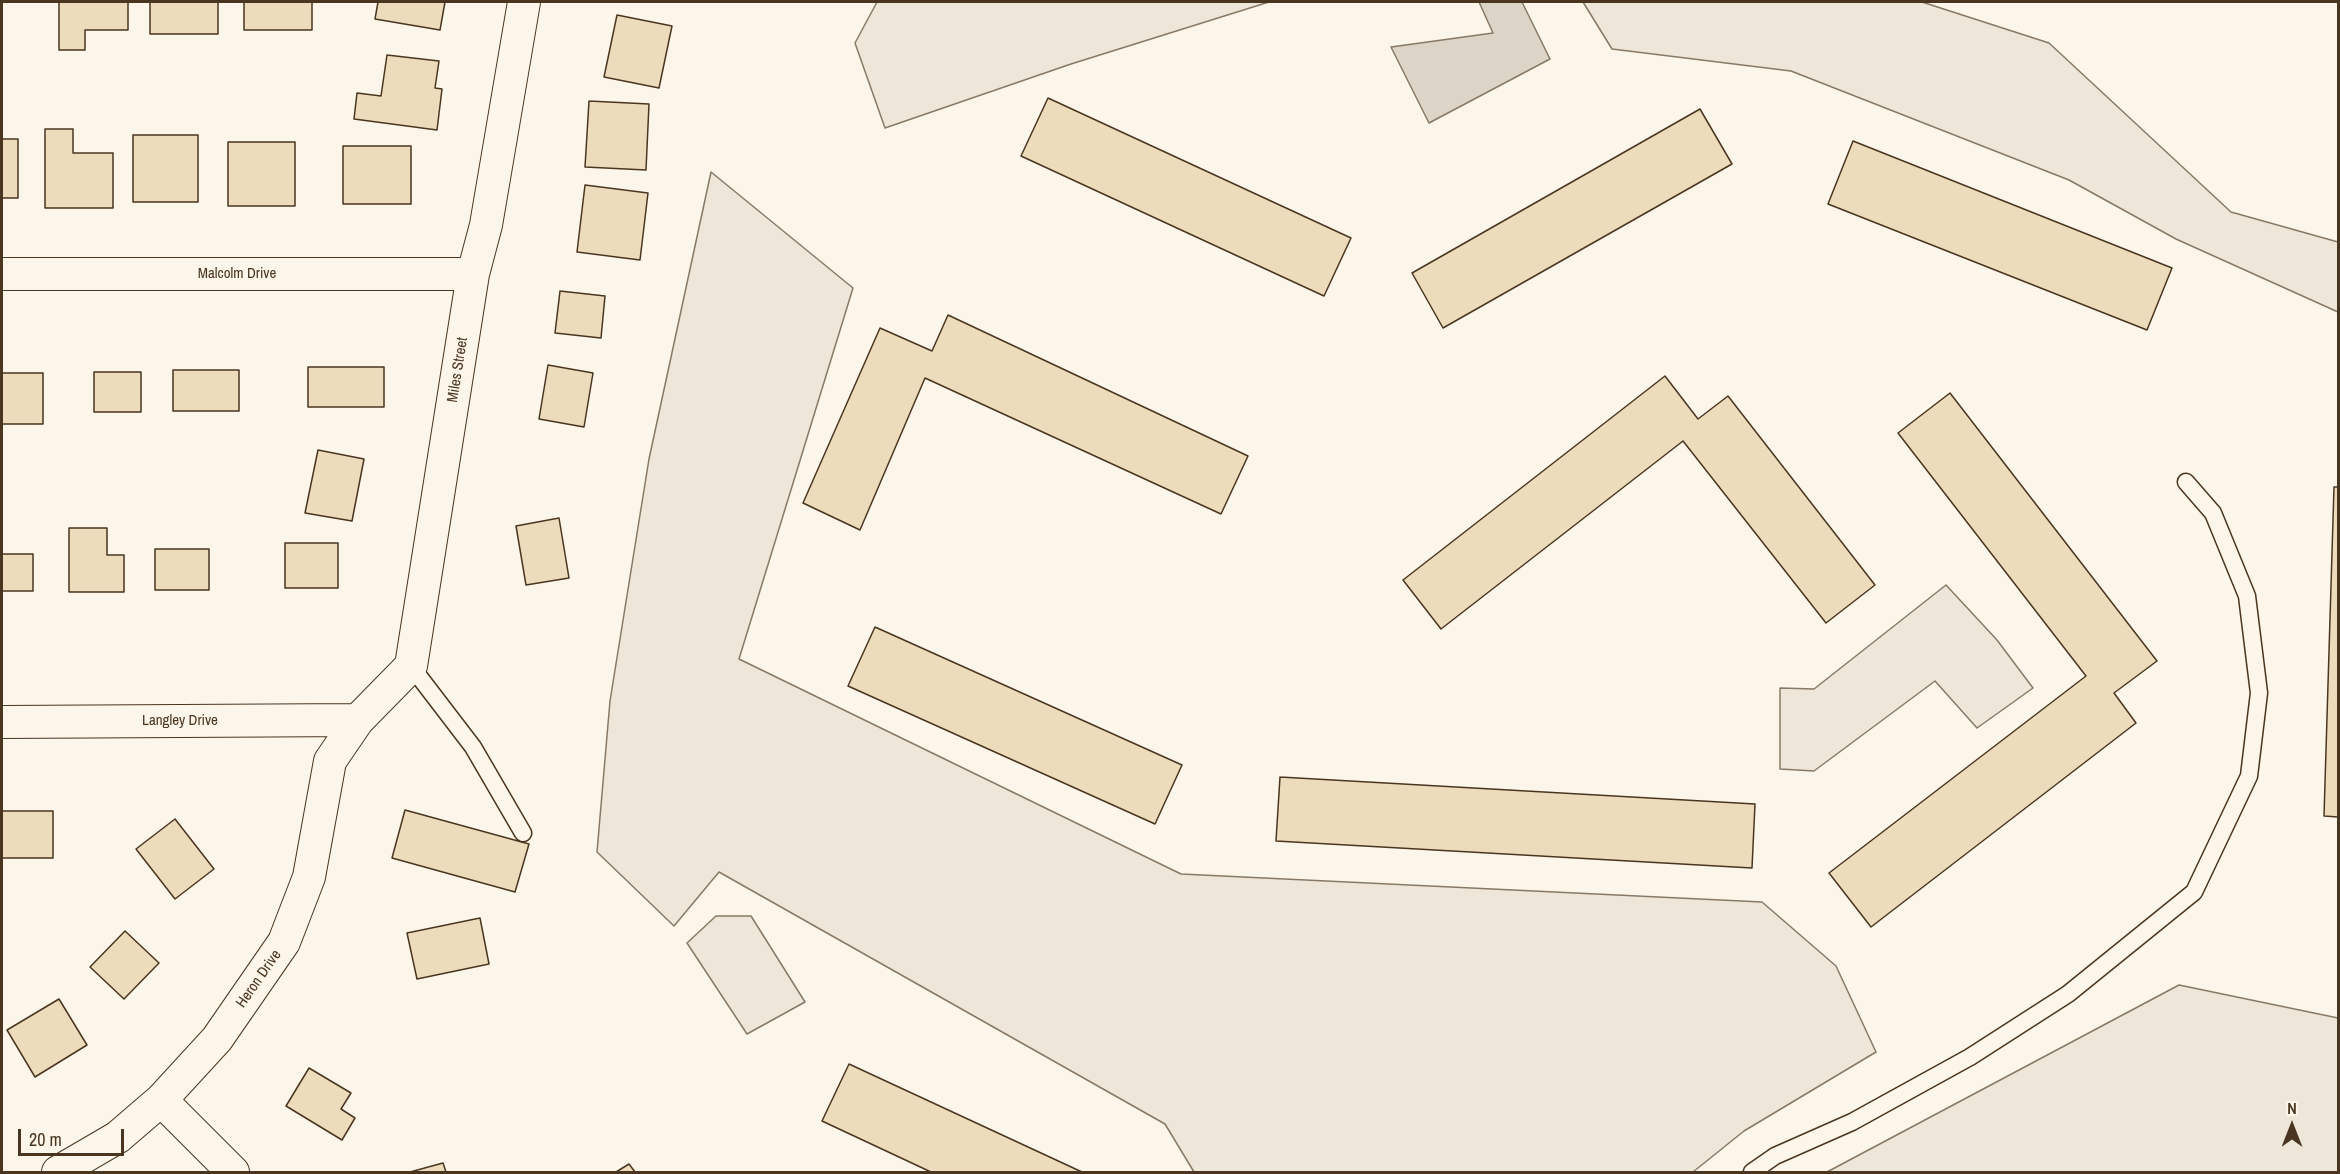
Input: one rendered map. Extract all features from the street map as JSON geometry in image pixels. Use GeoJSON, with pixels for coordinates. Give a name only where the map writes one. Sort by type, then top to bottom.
{"type":"FeatureCollection","features":[{"type":"Feature","properties":{"kind":"street","name":"Miles Street"},"geometry":{"type":"LineString","coordinates":[[411,666],[474,274],[486,225],[524,2]]}},
{"type":"Feature","properties":{"kind":"street","name":"Malcolm Drive"},"geometry":{"type":"LineString","coordinates":[[2,274],[474,274]]}},
{"type":"Feature","properties":{"kind":"street"},"geometry":{"type":"LineString","coordinates":[[358,720],[411,666]]}},
{"type":"Feature","properties":{"kind":"street","name":"Langley Drive"},"geometry":{"type":"LineString","coordinates":[[2,722],[358,720]]}},
{"type":"Feature","properties":{"kind":"street","name":"Heron Drive"},"geometry":{"type":"LineString","coordinates":[[58,1173],[118,1137],[161,1100],[217,1039],[284,942],[309,877],[330,761],[358,720]]}},
{"type":"Feature","properties":{"kind":"street"},"geometry":{"type":"LineString","coordinates":[[161,1100],[233,1173]]}},
{"type":"Feature","properties":{"kind":"lane"},"geometry":{"type":"LineString","coordinates":[[1752,1173],[1775,1156],[1852,1122],[1970,1057],[2068,994],[2194,892],[2249,776],[2259,693],[2247,596],[2213,513],[2186,482]]}},
{"type":"Feature","properties":{"kind":"lane"},"geometry":{"type":"LineString","coordinates":[[411,666],[474,747],[523,833]]}},
{"type":"Feature","properties":{"kind":"shaded area"},"geometry":{"type":"Polygon","coordinates":[[[877,2],[1269,2],[1071,64],[885,128],[855,43],[877,2]]]}},
{"type":"Feature","properties":{"kind":"shaded area"},"geometry":{"type":"Polygon","coordinates":[[[1479,2],[1522,2],[1550,59],[1429,123],[1391,47],[1493,33],[1479,2]]]}},
{"type":"Feature","properties":{"kind":"shaded area"},"geometry":{"type":"Polygon","coordinates":[[[1583,2],[1922,2],[2049,43],[2231,212],[2338,242],[2338,312],[2176,239],[2069,180],[1791,71],[1612,49],[1583,2]]]}},
{"type":"Feature","properties":{"kind":"shaded area"},"geometry":{"type":"Polygon","coordinates":[[[711,172],[853,288],[739,659],[1181,874],[1762,902],[1836,966],[1876,1052],[1744,1131],[1693,1172],[1194,1172],[1165,1124],[719,872],[674,926],[597,852],[610,701],[649,459],[711,172]]]}},
{"type":"Feature","properties":{"kind":"shaded area"},"geometry":{"type":"Polygon","coordinates":[[[1946,585],[1997,640],[2033,688],[1977,728],[1935,681],[1814,771],[1780,769],[1780,688],[1814,689],[1946,585]]]}},
{"type":"Feature","properties":{"kind":"shaded area"},"geometry":{"type":"Polygon","coordinates":[[[716,916],[751,916],[805,1002],[747,1034],[687,943],[716,916]]]}},
{"type":"Feature","properties":{"kind":"shaded area"},"geometry":{"type":"Polygon","coordinates":[[[2179,985],[2338,1018],[2338,1172],[1827,1172],[2179,985]]]}},
{"type":"Feature","properties":{"kind":"building"},"geometry":{"type":"Polygon","coordinates":[[[59,2],[128,2],[128,30],[85,30],[85,50],[59,50],[59,2]]]}},
{"type":"Feature","properties":{"kind":"building"},"geometry":{"type":"Polygon","coordinates":[[[150,2],[218,2],[218,34],[150,34],[150,2]]]}},
{"type":"Feature","properties":{"kind":"building"},"geometry":{"type":"Polygon","coordinates":[[[244,2],[312,2],[312,30],[244,30],[244,2]]]}},
{"type":"Feature","properties":{"kind":"building"},"geometry":{"type":"Polygon","coordinates":[[[378,2],[445,2],[440,30],[375,19],[378,2]]]}},
{"type":"Feature","properties":{"kind":"building"},"geometry":{"type":"Polygon","coordinates":[[[617,15],[672,26],[659,88],[604,77],[617,15]]]}},
{"type":"Feature","properties":{"kind":"building"},"geometry":{"type":"Polygon","coordinates":[[[387,55],[439,61],[435,88],[442,89],[437,130],[354,119],[357,93],[381,96],[387,55]]]}},
{"type":"Feature","properties":{"kind":"building"},"geometry":{"type":"Polygon","coordinates":[[[1048,98],[1351,238],[1324,296],[1021,156],[1048,98]]]}},
{"type":"Feature","properties":{"kind":"building"},"geometry":{"type":"Polygon","coordinates":[[[589,101],[649,104],[646,170],[585,167],[589,101]]]}},
{"type":"Feature","properties":{"kind":"building"},"geometry":{"type":"Polygon","coordinates":[[[1700,109],[1732,164],[1443,328],[1412,273],[1700,109]]]}},
{"type":"Feature","properties":{"kind":"building"},"geometry":{"type":"Polygon","coordinates":[[[45,129],[73,129],[73,153],[113,153],[113,208],[45,208],[45,129]]]}},
{"type":"Feature","properties":{"kind":"building"},"geometry":{"type":"Polygon","coordinates":[[[133,135],[198,135],[198,202],[133,202],[133,135]]]}},
{"type":"Feature","properties":{"kind":"building"},"geometry":{"type":"Polygon","coordinates":[[[2,139],[18,139],[18,198],[2,198],[2,139]]]}},
{"type":"Feature","properties":{"kind":"building"},"geometry":{"type":"Polygon","coordinates":[[[1853,141],[2172,268],[2147,330],[1828,204],[1853,141]]]}},
{"type":"Feature","properties":{"kind":"building"},"geometry":{"type":"Polygon","coordinates":[[[228,142],[295,142],[295,206],[228,206],[228,142]]]}},
{"type":"Feature","properties":{"kind":"building"},"geometry":{"type":"Polygon","coordinates":[[[343,146],[411,146],[411,204],[343,204],[343,146]]]}},
{"type":"Feature","properties":{"kind":"building"},"geometry":{"type":"Polygon","coordinates":[[[585,185],[648,193],[640,260],[577,252],[585,185]]]}},
{"type":"Feature","properties":{"kind":"building"},"geometry":{"type":"Polygon","coordinates":[[[560,291],[605,296],[601,338],[555,333],[560,291]]]}},
{"type":"Feature","properties":{"kind":"building"},"geometry":{"type":"Polygon","coordinates":[[[948,315],[1248,456],[1221,514],[925,378],[860,530],[803,503],[880,328],[932,351],[948,315]]]}},
{"type":"Feature","properties":{"kind":"building"},"geometry":{"type":"Polygon","coordinates":[[[548,365],[593,373],[584,427],[539,419],[548,365]]]}},
{"type":"Feature","properties":{"kind":"building"},"geometry":{"type":"Polygon","coordinates":[[[308,367],[384,367],[384,407],[308,407],[308,367]]]}},
{"type":"Feature","properties":{"kind":"building"},"geometry":{"type":"Polygon","coordinates":[[[173,370],[239,370],[239,411],[173,411],[173,370]]]}},
{"type":"Feature","properties":{"kind":"building"},"geometry":{"type":"Polygon","coordinates":[[[94,372],[141,372],[141,412],[94,412],[94,372]]]}},
{"type":"Feature","properties":{"kind":"building"},"geometry":{"type":"Polygon","coordinates":[[[2,373],[43,373],[43,424],[2,424],[2,373]]]}},
{"type":"Feature","properties":{"kind":"building"},"geometry":{"type":"Polygon","coordinates":[[[1665,376],[1698,419],[1728,396],[1875,585],[1826,623],[1683,441],[1441,629],[1403,580],[1665,376]]]}},
{"type":"Feature","properties":{"kind":"building"},"geometry":{"type":"Polygon","coordinates":[[[1950,393],[2157,661],[2114,693],[2136,723],[1871,927],[1829,873],[2086,676],[1898,433],[1950,393]]]}},
{"type":"Feature","properties":{"kind":"building"},"geometry":{"type":"Polygon","coordinates":[[[318,450],[364,459],[352,521],[305,513],[318,450]]]}},
{"type":"Feature","properties":{"kind":"building"},"geometry":{"type":"Polygon","coordinates":[[[2334,487],[2338,487],[2338,817],[2324,816],[2334,487]]]}},
{"type":"Feature","properties":{"kind":"building"},"geometry":{"type":"Polygon","coordinates":[[[559,518],[569,578],[526,585],[516,526],[559,518]]]}},
{"type":"Feature","properties":{"kind":"building"},"geometry":{"type":"Polygon","coordinates":[[[69,528],[107,528],[107,555],[124,555],[124,592],[69,592],[69,528]]]}},
{"type":"Feature","properties":{"kind":"building"},"geometry":{"type":"Polygon","coordinates":[[[285,543],[338,543],[338,588],[285,588],[285,543]]]}},
{"type":"Feature","properties":{"kind":"building"},"geometry":{"type":"Polygon","coordinates":[[[155,549],[209,549],[209,590],[155,590],[155,549]]]}},
{"type":"Feature","properties":{"kind":"building"},"geometry":{"type":"Polygon","coordinates":[[[2,554],[33,554],[33,591],[2,591],[2,554]]]}},
{"type":"Feature","properties":{"kind":"building"},"geometry":{"type":"Polygon","coordinates":[[[875,627],[1182,765],[1155,824],[848,686],[875,627]]]}},
{"type":"Feature","properties":{"kind":"building"},"geometry":{"type":"Polygon","coordinates":[[[1280,777],[1755,804],[1752,868],[1276,841],[1280,777]]]}},
{"type":"Feature","properties":{"kind":"building"},"geometry":{"type":"Polygon","coordinates":[[[405,810],[529,844],[515,892],[392,858],[405,810]]]}},
{"type":"Feature","properties":{"kind":"building"},"geometry":{"type":"Polygon","coordinates":[[[2,811],[53,811],[53,858],[2,858],[2,811]]]}},
{"type":"Feature","properties":{"kind":"building"},"geometry":{"type":"Polygon","coordinates":[[[175,819],[214,869],[175,899],[136,849],[175,819]]]}},
{"type":"Feature","properties":{"kind":"building"},"geometry":{"type":"Polygon","coordinates":[[[480,918],[489,964],[417,979],[407,933],[480,918]]]}},
{"type":"Feature","properties":{"kind":"building"},"geometry":{"type":"Polygon","coordinates":[[[125,931],[159,963],[124,999],[90,967],[125,931]]]}},
{"type":"Feature","properties":{"kind":"building"},"geometry":{"type":"Polygon","coordinates":[[[59,999],[87,1045],[35,1077],[7,1030],[59,999]]]}},
{"type":"Feature","properties":{"kind":"building"},"geometry":{"type":"Polygon","coordinates":[[[849,1064],[1082,1172],[931,1172],[822,1121],[849,1064]]]}},
{"type":"Feature","properties":{"kind":"building"},"geometry":{"type":"Polygon","coordinates":[[[309,1068],[351,1093],[341,1109],[355,1118],[342,1140],[286,1106],[309,1068]]]}},
{"type":"Feature","properties":{"kind":"building"},"geometry":{"type":"Polygon","coordinates":[[[443,1163],[446,1172],[410,1172],[443,1163]]]}},
{"type":"Feature","properties":{"kind":"building"},"geometry":{"type":"Polygon","coordinates":[[[629,1164],[635,1172],[616,1172],[629,1164]]]}}]}
